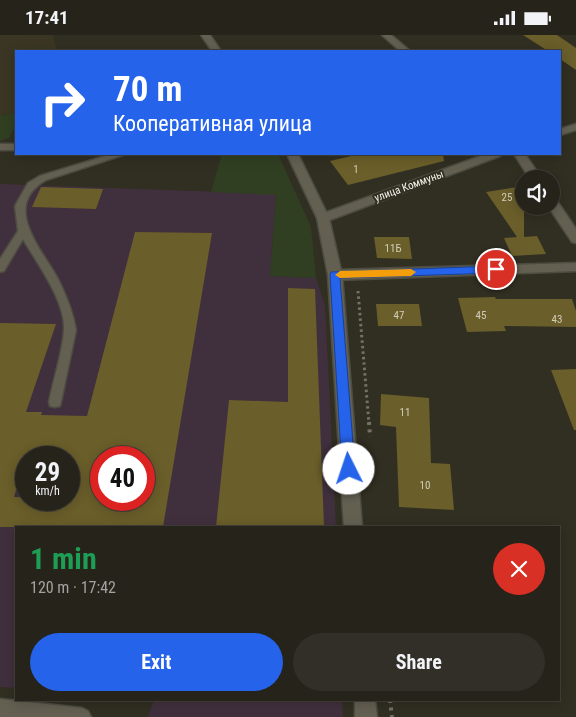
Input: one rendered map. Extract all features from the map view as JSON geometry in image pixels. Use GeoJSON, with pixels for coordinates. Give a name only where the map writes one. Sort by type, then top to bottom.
{"type":"FeatureCollection","features":[{"type":"Feature","properties":{"kind":"street"},"geometry":{"type":"LineString","coordinates":[[205,35],[216,50]]}},
{"type":"Feature","properties":{"kind":"street"},"geometry":{"type":"LineString","coordinates":[[386,35],[404,50]]}},
{"type":"Feature","properties":{"kind":"street"},"geometry":{"type":"LineString","coordinates":[[561,132],[576,127]]}},
{"type":"Feature","properties":{"kind":"street"},"geometry":{"type":"LineString","coordinates":[[292,155],[323,218],[335,275],[353,526]]}},
{"type":"Feature","properties":{"kind":"street","name":"улица Коммуны"},"geometry":{"type":"LineString","coordinates":[[323,218],[493,155]]}},
{"type":"Feature","properties":{"kind":"street"},"geometry":{"type":"LineString","coordinates":[[521,155],[530,170]]}},
{"type":"Feature","properties":{"kind":"street"},"geometry":{"type":"LineString","coordinates":[[560,215],[576,239]]}},
{"type":"Feature","properties":{"kind":"street"},"geometry":{"type":"LineString","coordinates":[[335,275],[576,267]]}},
{"type":"Feature","properties":{"kind":"street"},"geometry":{"type":"LineString","coordinates":[[365,701],[366,717]]}},
{"type":"Feature","properties":{"kind":"lane"},"geometry":{"type":"LineString","coordinates":[[0,148],[15,147]]}},
{"type":"Feature","properties":{"kind":"lane"},"geometry":{"type":"LineString","coordinates":[[56,402],[70,330],[70,320],[51,278],[23,231],[20,206],[31,185],[43,178],[118,155]]}},
{"type":"Feature","properties":{"kind":"lane"},"geometry":{"type":"LineString","coordinates":[[0,268],[23,231]]}},
{"type":"Feature","properties":{"kind":"lane"},"geometry":{"type":"LineString","coordinates":[[0,708],[82,717]]}},
{"type":"Feature","properties":{"kind":"path"},"geometry":{"type":"LineString","coordinates":[[390,701],[392,717]]}},
{"type":"Feature","properties":{"kind":"shaded area"},"geometry":{"type":"Polygon","coordinates":[[[0,35],[53,35],[57,50],[15,50],[15,113],[0,115],[0,35]]]}},
{"type":"Feature","properties":{"kind":"shaded area"},"geometry":{"type":"Polygon","coordinates":[[[0,184],[276,194],[270,276],[316,278],[325,306],[336,526],[15,526],[15,688],[0,687],[0,184]]]}},
{"type":"Feature","properties":{"kind":"shaded area"},"geometry":{"type":"Polygon","coordinates":[[[154,701],[342,701],[343,717],[148,717],[154,701]]]}},
{"type":"Feature","properties":{"kind":"green space"},"geometry":{"type":"Polygon","coordinates":[[[15,113],[15,130],[13,130],[9,138],[0,141],[0,115],[15,113]]]}},
{"type":"Feature","properties":{"kind":"green space"},"geometry":{"type":"Polygon","coordinates":[[[222,155],[278,155],[311,227],[316,278],[270,276],[276,195],[211,192],[222,155]]]}},
{"type":"Feature","properties":{"kind":"building"},"geometry":{"type":"Polygon","coordinates":[[[523,35],[557,35],[576,48],[576,70],[561,60],[561,50],[546,50],[523,35]]]}},
{"type":"Feature","properties":{"kind":"building"},"geometry":{"type":"Polygon","coordinates":[[[356,155],[443,155],[444,161],[348,185],[330,161],[356,155]]]}},
{"type":"Feature","properties":{"kind":"building"},"geometry":{"type":"Polygon","coordinates":[[[41,187],[103,189],[96,209],[32,207],[41,187]]]}},
{"type":"Feature","properties":{"kind":"building"},"geometry":{"type":"Polygon","coordinates":[[[515,187],[515,215],[524,215],[524,237],[537,236],[546,254],[512,256],[504,238],[517,237],[486,192],[515,187]]]}},
{"type":"Feature","properties":{"kind":"building"},"geometry":{"type":"Polygon","coordinates":[[[135,232],[212,233],[163,526],[0,527],[0,323],[56,324],[26,412],[42,412],[41,415],[87,416],[135,232]]]}},
{"type":"Feature","properties":{"kind":"building"},"geometry":{"type":"Polygon","coordinates":[[[374,237],[409,237],[412,259],[377,258],[374,237]]]}},
{"type":"Feature","properties":{"kind":"building"},"geometry":{"type":"Polygon","coordinates":[[[288,288],[315,289],[324,526],[216,526],[229,400],[288,402],[288,288]]]}},
{"type":"Feature","properties":{"kind":"building"},"geometry":{"type":"Polygon","coordinates":[[[495,297],[496,299],[572,299],[576,311],[576,327],[504,326],[506,331],[467,332],[458,298],[495,297]]]}},
{"type":"Feature","properties":{"kind":"building"},"geometry":{"type":"Polygon","coordinates":[[[376,304],[419,304],[422,326],[378,326],[376,304]]]}},
{"type":"Feature","properties":{"kind":"building"},"geometry":{"type":"Polygon","coordinates":[[[576,369],[576,430],[574,430],[551,370],[576,369]]]}},
{"type":"Feature","properties":{"kind":"building"},"geometry":{"type":"Polygon","coordinates":[[[381,394],[429,398],[431,463],[450,464],[454,510],[399,507],[396,427],[380,425],[381,394]]]}},
{"type":"Feature","properties":{"kind":"slow traffic"},"geometry":{"type":"LineString","coordinates":[[340,275],[411,272]]}},
{"type":"Feature","properties":{"kind":"route"},"geometry":{"type":"LineString","coordinates":[[349,469],[335,275],[496,269]]}}]}
